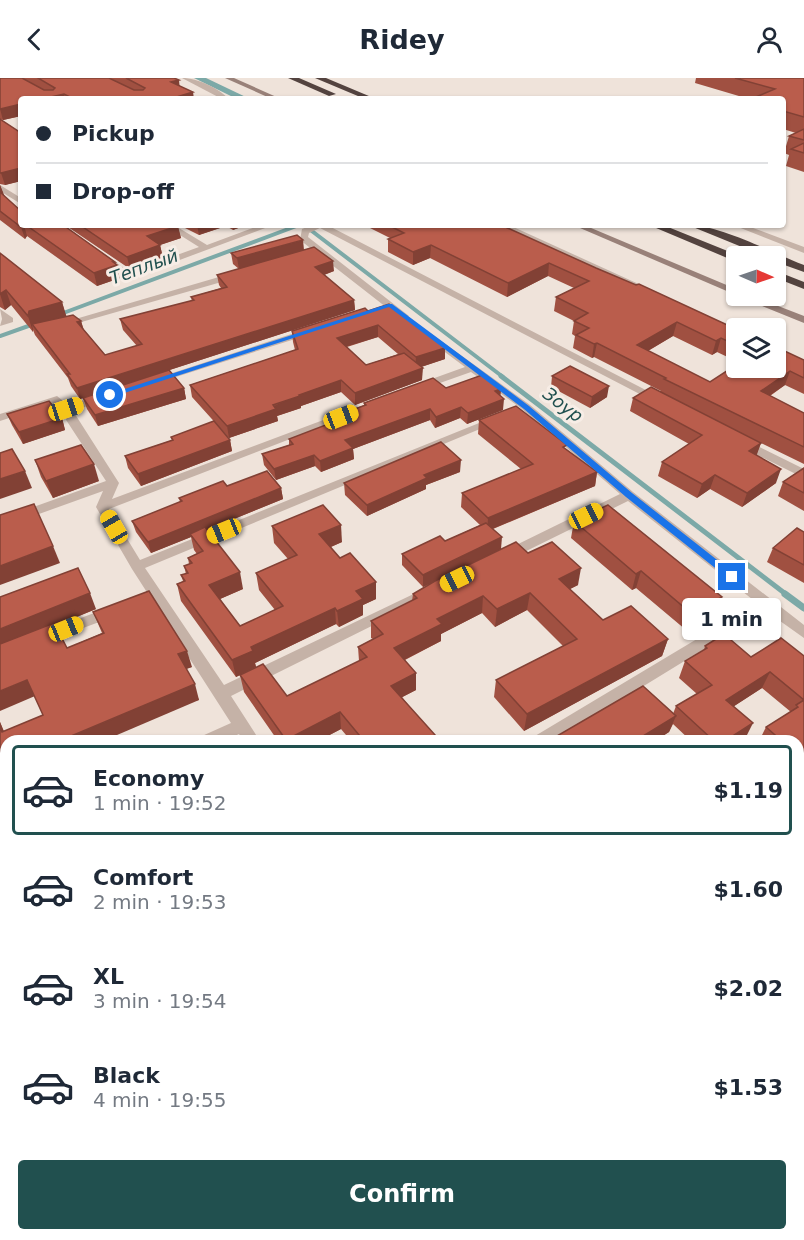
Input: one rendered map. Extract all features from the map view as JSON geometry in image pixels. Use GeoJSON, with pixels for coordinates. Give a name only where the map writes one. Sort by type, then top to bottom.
{"type":"FeatureCollection","features":[{"type":"Feature","properties":{"kind":"highway"},"geometry":{"type":"LineString","coordinates":[[292,78],[336,96]]}},
{"type":"Feature","properties":{"kind":"highway"},"geometry":{"type":"LineString","coordinates":[[319,78],[364,96]]}},
{"type":"Feature","properties":{"kind":"highway"},"geometry":{"type":"LineString","coordinates":[[661,228],[726,254]]}},
{"type":"Feature","properties":{"kind":"highway"},"geometry":{"type":"LineString","coordinates":[[701,228],[746,246]]}},
{"type":"Feature","properties":{"kind":"highway"},"geometry":{"type":"LineString","coordinates":[[786,262],[804,269]]}},
{"type":"Feature","properties":{"kind":"highway"},"geometry":{"type":"LineString","coordinates":[[786,278],[804,286]]}},
{"type":"Feature","properties":{"kind":"main road"},"geometry":{"type":"LineString","coordinates":[[228,78],[271,96]]}},
{"type":"Feature","properties":{"kind":"main road"},"geometry":{"type":"LineString","coordinates":[[584,228],[726,288]]}},
{"type":"Feature","properties":{"kind":"main road"},"geometry":{"type":"LineString","coordinates":[[770,306],[804,320]]}},
{"type":"Feature","properties":{"kind":"street"},"geometry":{"type":"LineString","coordinates":[[185,78],[222,96]]}},
{"type":"Feature","properties":{"kind":"street"},"geometry":{"type":"LineString","coordinates":[[0,187],[18,200]]}},
{"type":"Feature","properties":{"kind":"street"},"geometry":{"type":"LineString","coordinates":[[173,228],[206,248]]}},
{"type":"Feature","properties":{"kind":"street"},"geometry":{"type":"LineString","coordinates":[[92,250],[129,276],[261,228]]}},
{"type":"Feature","properties":{"kind":"street"},"geometry":{"type":"LineString","coordinates":[[312,228],[304,231],[303,238],[314,253],[384,307],[526,407],[629,495],[804,633]]}},
{"type":"Feature","properties":{"kind":"street"},"geometry":{"type":"LineString","coordinates":[[326,228],[667,404]]}},
{"type":"Feature","properties":{"kind":"street"},"geometry":{"type":"LineString","coordinates":[[509,228],[662,297]]}},
{"type":"Feature","properties":{"kind":"street"},"geometry":{"type":"LineString","coordinates":[[745,228],[804,250]]}},
{"type":"Feature","properties":{"kind":"street"},"geometry":{"type":"LineString","coordinates":[[50,328],[252,270]]}},
{"type":"Feature","properties":{"kind":"street"},"geometry":{"type":"LineString","coordinates":[[0,312],[9,320],[0,323]]}},
{"type":"Feature","properties":{"kind":"street"},"geometry":{"type":"LineString","coordinates":[[144,384],[323,327]]}},
{"type":"Feature","properties":{"kind":"street"},"geometry":{"type":"LineString","coordinates":[[404,393],[471,368]]}},
{"type":"Feature","properties":{"kind":"street"},"geometry":{"type":"LineString","coordinates":[[66,409],[111,395]]}},
{"type":"Feature","properties":{"kind":"street"},"geometry":{"type":"LineString","coordinates":[[0,418],[57,399],[66,409],[113,483]]}},
{"type":"Feature","properties":{"kind":"street"},"geometry":{"type":"LineString","coordinates":[[137,566],[526,407]]}},
{"type":"Feature","properties":{"kind":"street"},"geometry":{"type":"LineString","coordinates":[[102,507],[359,410]]}},
{"type":"Feature","properties":{"kind":"street"},"geometry":{"type":"LineString","coordinates":[[730,436],[804,474]]}},
{"type":"Feature","properties":{"kind":"street"},"geometry":{"type":"LineString","coordinates":[[102,507],[113,483]]}},
{"type":"Feature","properties":{"kind":"street"},"geometry":{"type":"LineString","coordinates":[[0,524],[113,483]]}},
{"type":"Feature","properties":{"kind":"street"},"geometry":{"type":"LineString","coordinates":[[489,563],[629,495]]}},
{"type":"Feature","properties":{"kind":"street"},"geometry":{"type":"LineString","coordinates":[[102,507],[137,566],[149,596],[248,735]]}},
{"type":"Feature","properties":{"kind":"street"},"geometry":{"type":"LineString","coordinates":[[220,694],[446,584]]}},
{"type":"Feature","properties":{"kind":"street"},"geometry":{"type":"LineString","coordinates":[[551,735],[767,604]]}},
{"type":"Feature","properties":{"kind":"street"},"geometry":{"type":"LineString","coordinates":[[22,646],[122,607]]}},
{"type":"Feature","properties":{"kind":"street"},"geometry":{"type":"LineString","coordinates":[[221,735],[242,725]]}},
{"type":"Feature","properties":{"kind":"building"},"geometry":{"type":"Polygon","coordinates":[[[0,78],[22,78],[44,90],[53,90],[55,88],[38,78],[109,78],[134,90],[143,90],[145,88],[126,78],[174,78],[179,80],[171,82],[193,92],[180,96],[68,96],[64,94],[18,96],[18,105],[0,109],[0,78]]]}},
{"type":"Feature","properties":{"kind":"building"},"geometry":{"type":"Polygon","coordinates":[[[735,78],[804,78],[804,117],[786,112],[786,96],[758,96],[775,89],[735,78]]]}},
{"type":"Feature","properties":{"kind":"building"},"geometry":{"type":"Polygon","coordinates":[[[0,119],[18,131],[18,169],[0,173],[0,119]]]}},
{"type":"Feature","properties":{"kind":"building"},"geometry":{"type":"Polygon","coordinates":[[[804,129],[804,140],[789,136],[804,129]]]}},
{"type":"Feature","properties":{"kind":"building"},"geometry":{"type":"Polygon","coordinates":[[[804,143],[804,153],[791,149],[804,143]]]}},
{"type":"Feature","properties":{"kind":"building"},"geometry":{"type":"Polygon","coordinates":[[[0,192],[18,208],[18,225],[0,211],[0,192]]]}},
{"type":"Feature","properties":{"kind":"building"},"geometry":{"type":"Polygon","coordinates":[[[30,228],[67,228],[117,265],[94,273],[30,228]]]}},
{"type":"Feature","properties":{"kind":"building"},"geometry":{"type":"Polygon","coordinates":[[[84,228],[172,228],[147,236],[160,245],[127,257],[84,228]]]}},
{"type":"Feature","properties":{"kind":"building"},"geometry":{"type":"Polygon","coordinates":[[[394,228],[508,228],[596,268],[636,285],[639,284],[726,324],[726,340],[721,338],[716,341],[677,322],[637,345],[710,382],[726,372],[726,378],[780,378],[761,391],[804,413],[804,447],[664,379],[666,378],[597,343],[594,344],[576,335],[589,328],[574,321],[588,313],[556,297],[589,281],[549,263],[508,283],[431,245],[413,252],[388,239],[404,233],[394,228]]]}},
{"type":"Feature","properties":{"kind":"building"},"geometry":{"type":"Polygon","coordinates":[[[297,235],[303,240],[237,258],[231,253],[297,235]]]}},
{"type":"Feature","properties":{"kind":"building"},"geometry":{"type":"Polygon","coordinates":[[[314,247],[333,261],[315,267],[354,300],[77,388],[67,374],[70,374],[32,324],[73,315],[81,321],[77,322],[105,355],[142,344],[120,319],[194,300],[191,297],[227,287],[217,275],[314,247]]]}},
{"type":"Feature","properties":{"kind":"building"},"geometry":{"type":"Polygon","coordinates":[[[0,253],[62,302],[29,311],[28,316],[6,290],[0,294],[0,253]]]}},
{"type":"Feature","properties":{"kind":"building"},"geometry":{"type":"Polygon","coordinates":[[[389,304],[445,348],[416,357],[378,325],[337,338],[366,365],[404,353],[423,368],[355,393],[341,380],[273,405],[276,409],[227,426],[190,385],[298,349],[292,331],[365,308],[368,311],[389,304]]]}},
{"type":"Feature","properties":{"kind":"building"},"geometry":{"type":"Polygon","coordinates":[[[786,352],[804,360],[804,378],[790,371],[786,374],[786,352]]]}},
{"type":"Feature","properties":{"kind":"building"},"geometry":{"type":"Polygon","coordinates":[[[570,366],[609,386],[592,397],[552,376],[570,366]]]}},
{"type":"Feature","properties":{"kind":"building"},"geometry":{"type":"Polygon","coordinates":[[[169,370],[184,388],[95,415],[83,398],[169,370]]]}},
{"type":"Feature","properties":{"kind":"building"},"geometry":{"type":"Polygon","coordinates":[[[482,375],[501,389],[495,391],[504,399],[468,413],[461,407],[436,417],[430,409],[345,440],[353,448],[320,461],[314,455],[274,469],[262,454],[293,444],[289,439],[331,423],[327,419],[433,378],[446,388],[482,375]]]}},
{"type":"Feature","properties":{"kind":"building"},"geometry":{"type":"Polygon","coordinates":[[[651,387],[761,443],[749,451],[781,469],[747,493],[715,475],[702,484],[662,462],[702,435],[633,398],[651,387]]]}},
{"type":"Feature","properties":{"kind":"building"},"geometry":{"type":"Polygon","coordinates":[[[49,401],[62,418],[19,432],[7,414],[49,401]]]}},
{"type":"Feature","properties":{"kind":"building"},"geometry":{"type":"Polygon","coordinates":[[[516,406],[567,445],[563,447],[597,472],[488,518],[462,493],[533,464],[479,420],[516,406]]]}},
{"type":"Feature","properties":{"kind":"building"},"geometry":{"type":"Polygon","coordinates":[[[214,421],[230,440],[138,474],[125,456],[173,440],[171,437],[214,421]]]}},
{"type":"Feature","properties":{"kind":"building"},"geometry":{"type":"Polygon","coordinates":[[[441,442],[461,460],[424,475],[427,478],[367,505],[344,483],[441,442]]]}},
{"type":"Feature","properties":{"kind":"building"},"geometry":{"type":"Polygon","coordinates":[[[81,445],[94,464],[46,481],[35,460],[81,445]]]}},
{"type":"Feature","properties":{"kind":"building"},"geometry":{"type":"Polygon","coordinates":[[[12,449],[25,471],[0,479],[0,453],[12,449]]]}},
{"type":"Feature","properties":{"kind":"building"},"geometry":{"type":"Polygon","coordinates":[[[804,468],[804,493],[783,482],[804,468]]]}},
{"type":"Feature","properties":{"kind":"building"},"geometry":{"type":"Polygon","coordinates":[[[267,471],[281,488],[148,542],[132,521],[182,501],[179,498],[223,481],[227,486],[267,471]]]}},
{"type":"Feature","properties":{"kind":"building"},"geometry":{"type":"Polygon","coordinates":[[[34,504],[53,546],[0,566],[0,515],[34,504]]]}},
{"type":"Feature","properties":{"kind":"building"},"geometry":{"type":"Polygon","coordinates":[[[323,505],[341,525],[319,534],[340,558],[350,553],[376,582],[356,591],[363,599],[337,611],[335,608],[251,647],[253,651],[232,660],[177,584],[185,581],[181,575],[188,573],[184,566],[192,563],[188,558],[203,551],[190,534],[205,527],[240,572],[209,585],[240,626],[283,606],[256,573],[297,555],[272,526],[323,505]]]}},
{"type":"Feature","properties":{"kind":"building"},"geometry":{"type":"Polygon","coordinates":[[[608,505],[722,597],[692,614],[641,571],[636,574],[574,521],[608,505]]]}},
{"type":"Feature","properties":{"kind":"building"},"geometry":{"type":"Polygon","coordinates":[[[486,523],[502,537],[423,575],[402,554],[440,536],[445,541],[486,523]]]}},
{"type":"Feature","properties":{"kind":"building"},"geometry":{"type":"Polygon","coordinates":[[[797,528],[804,532],[804,565],[773,548],[797,528]]]}},
{"type":"Feature","properties":{"kind":"building"},"geometry":{"type":"Polygon","coordinates":[[[516,542],[528,553],[552,542],[581,568],[559,579],[603,620],[631,606],[668,639],[527,714],[496,680],[577,639],[530,593],[497,609],[483,596],[437,619],[442,624],[394,648],[416,673],[391,686],[435,735],[359,735],[340,712],[296,735],[282,735],[240,675],[263,664],[287,696],[367,657],[358,647],[383,634],[371,621],[417,598],[413,594],[516,542]]]}},
{"type":"Feature","properties":{"kind":"building"},"geometry":{"type":"Polygon","coordinates":[[[78,568],[90,593],[0,629],[0,597],[78,568]]]}},
{"type":"Feature","properties":{"kind":"building"},"geometry":{"type":"Polygon","coordinates":[[[149,591],[187,651],[178,654],[195,684],[74,735],[0,735],[0,727],[2,732],[43,715],[27,680],[0,691],[0,644],[54,623],[67,648],[104,633],[93,612],[149,591]]]}},
{"type":"Feature","properties":{"kind":"building"},"geometry":{"type":"Polygon","coordinates":[[[724,634],[751,657],[781,638],[804,656],[804,700],[770,672],[726,700],[753,723],[734,735],[707,735],[676,706],[712,685],[685,661],[707,648],[705,646],[724,634]]]}},
{"type":"Feature","properties":{"kind":"building"},"geometry":{"type":"Polygon","coordinates":[[[643,686],[676,716],[645,735],[559,735],[643,686]]]}},
{"type":"Feature","properties":{"kind":"building"},"geometry":{"type":"Polygon","coordinates":[[[804,700],[804,735],[775,735],[766,727],[798,707],[796,705],[804,700]]]}},
{"type":"Feature","properties":{"kind":"waterway"},"geometry":{"type":"LineString","coordinates":[[199,78],[238,96]]}},
{"type":"Feature","properties":{"kind":"waterway","name":"Теплый"},"geometry":{"type":"LineString","coordinates":[[58,315],[291,228]]}},
{"type":"Feature","properties":{"kind":"waterway","name":"Зоур"},"geometry":{"type":"LineString","coordinates":[[308,228],[503,377]]}},
{"type":"Feature","properties":{"kind":"waterway","name":"Теплый"},"geometry":{"type":"LineString","coordinates":[[0,336],[34,324]]}},
{"type":"Feature","properties":{"kind":"waterway","name":"Зоур"},"geometry":{"type":"LineString","coordinates":[[501,376],[787,595]]}},
{"type":"Feature","properties":{"kind":"waterway","name":"Зоур"},"geometry":{"type":"LineString","coordinates":[[785,594],[804,608]]}},
{"type":"Feature","properties":{"kind":"route"},"geometry":{"type":"LineString","coordinates":[[110,395],[390,305],[526,407],[629,495],[732,577]]}}]}
